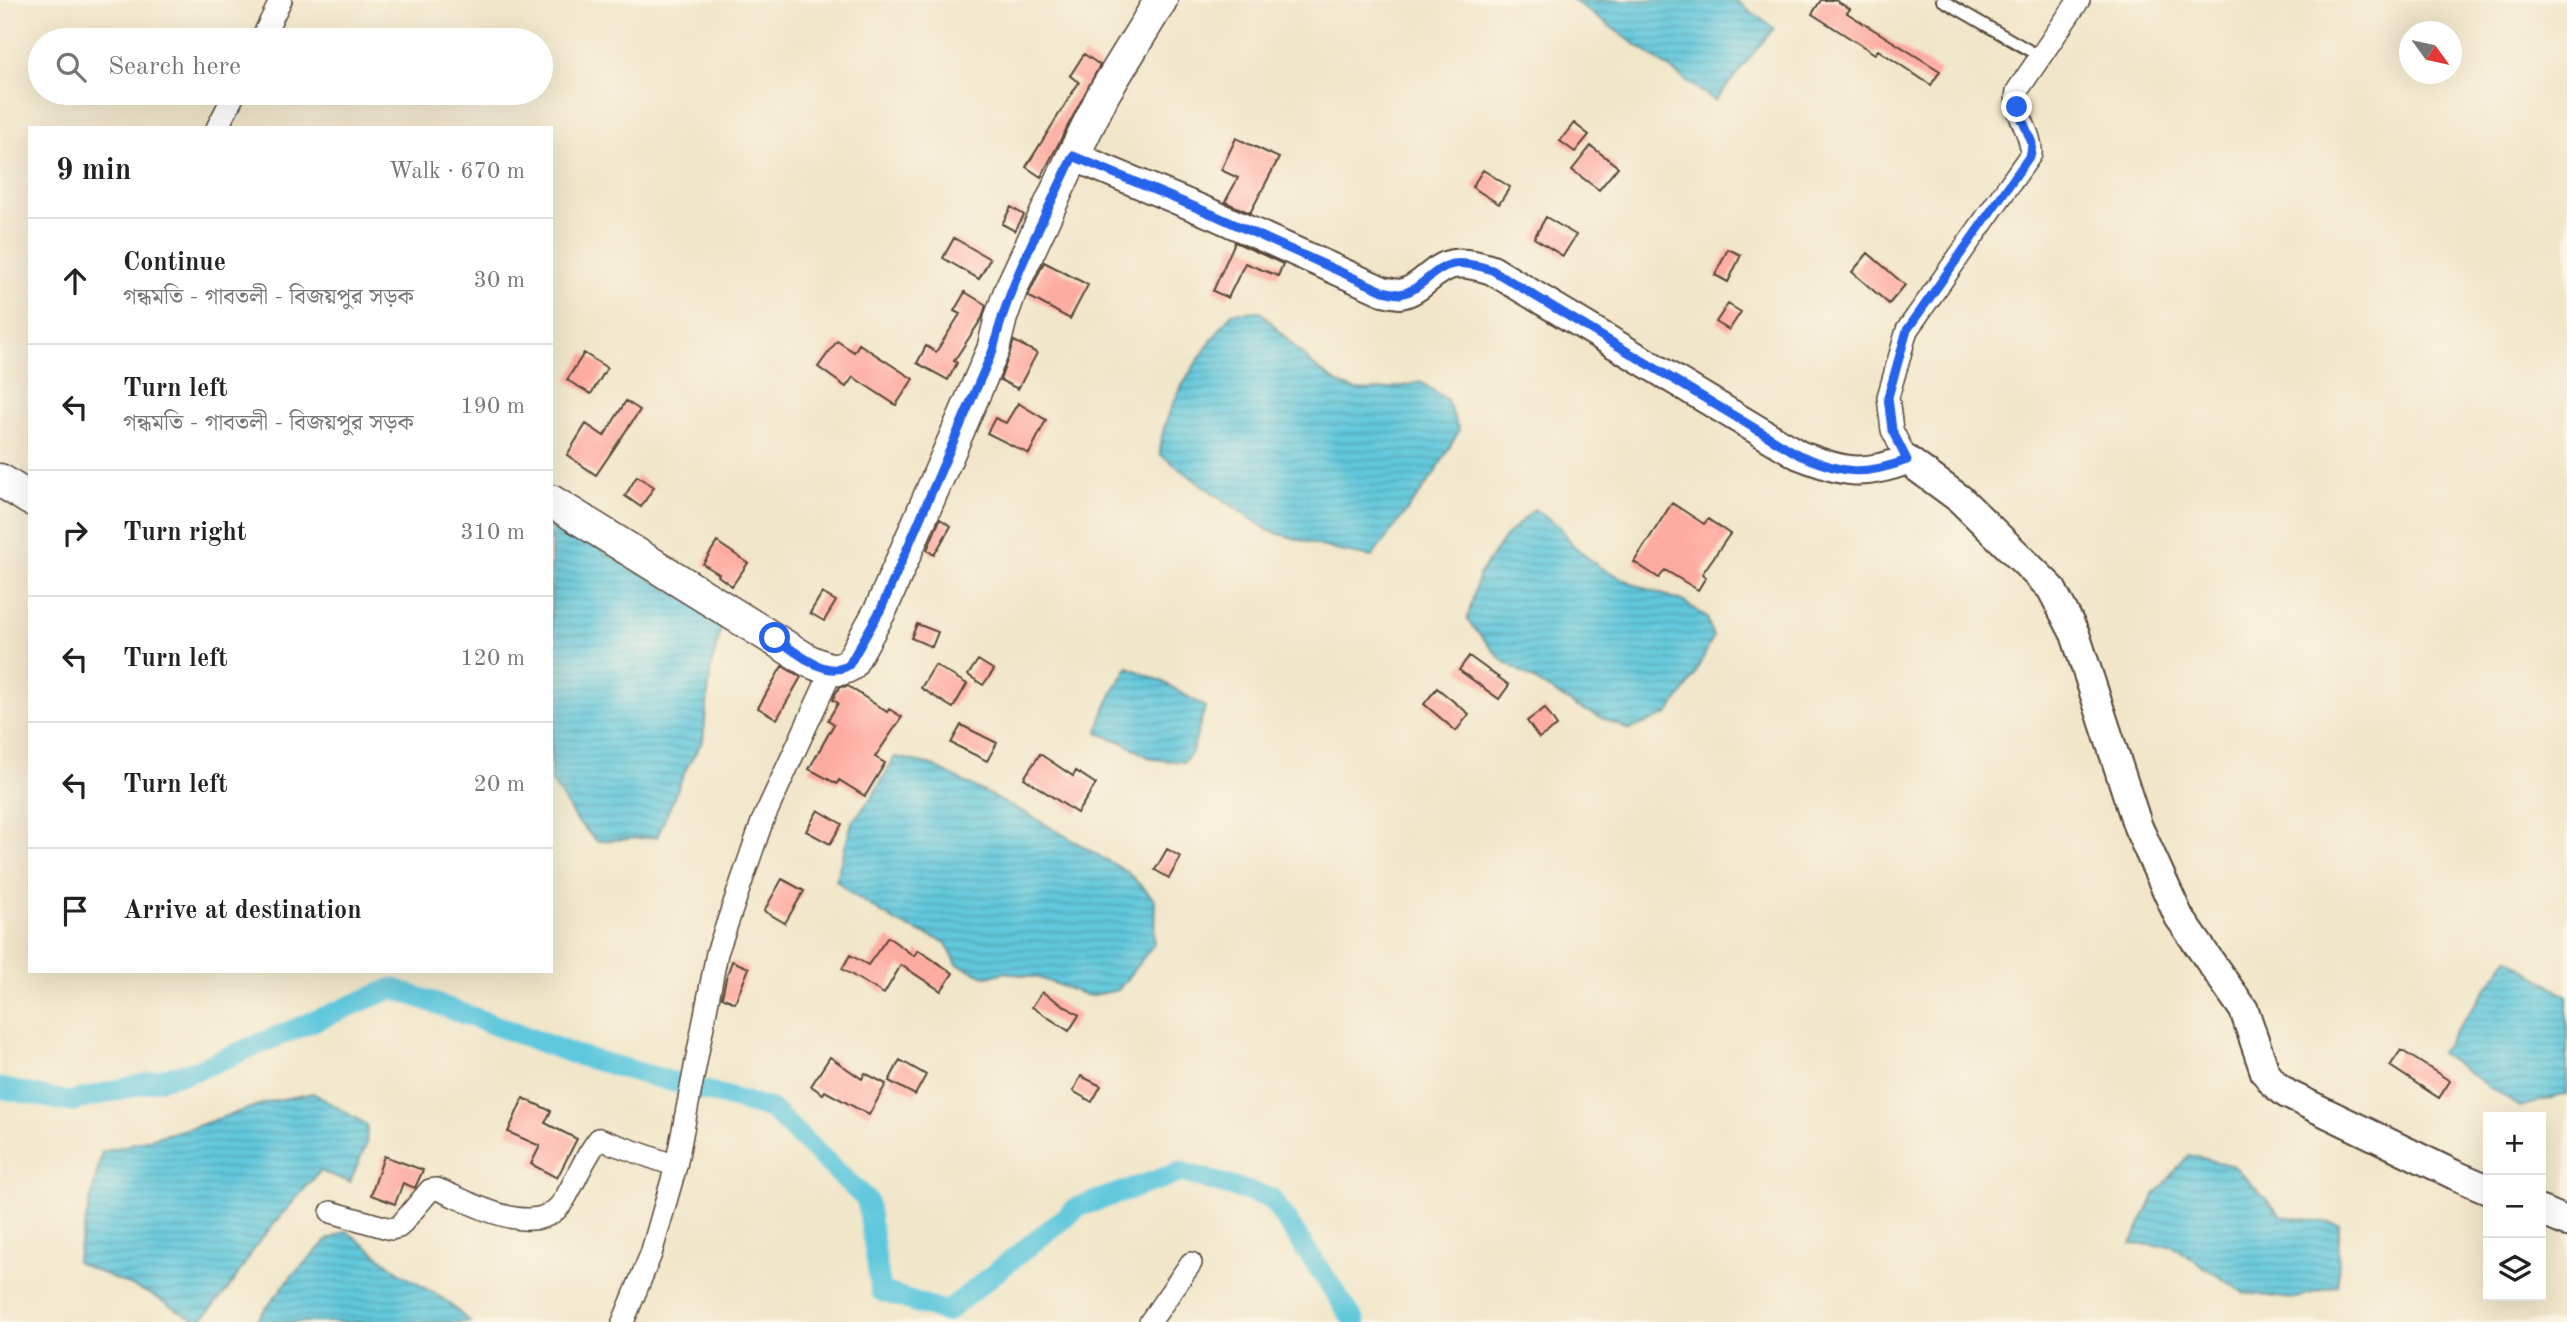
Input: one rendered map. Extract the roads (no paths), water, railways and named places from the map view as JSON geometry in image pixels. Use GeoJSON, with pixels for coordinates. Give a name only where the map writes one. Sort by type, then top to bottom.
{"type":"FeatureCollection","features":[{"type":"Feature","properties":{"kind":"main road"},"geometry":{"type":"LineString","coordinates":[[553,502],[809,661],[832,670],[842,670],[849,665],[881,609],[993,350],[1001,317],[1012,289],[1073,156],[1104,93],[1161,0]]}},
{"type":"Feature","properties":{"kind":"street"},"geometry":{"type":"LineString","coordinates":[[267,28],[281,0]]}},
{"type":"Feature","properties":{"kind":"street"},"geometry":{"type":"LineString","coordinates":[[2079,0],[2017,91],[2015,100],[2032,143],[2031,154],[1907,330],[1888,397],[1892,430],[1907,460],[1960,499],[2051,588],[2075,634],[2138,827],[2179,917],[2244,1010],[2265,1072],[2274,1084],[2287,1094],[2483,1187]]}},
{"type":"Feature","properties":{"kind":"street"},"geometry":{"type":"LineString","coordinates":[[218,126],[229,105]]}},
{"type":"Feature","properties":{"kind":"street"},"geometry":{"type":"LineString","coordinates":[[1073,156],[1214,215],[1383,291],[1400,294],[1416,287],[1432,273],[1452,264],[1473,265],[1492,270],[1799,455],[1850,471],[1880,470],[1907,460]]}},
{"type":"Feature","properties":{"kind":"street"},"geometry":{"type":"LineString","coordinates":[[624,1322],[651,1254],[676,1166],[717,953],[762,822],[832,670]]}},
{"type":"Feature","properties":{"kind":"street"},"geometry":{"type":"LineString","coordinates":[[331,1212],[391,1228],[399,1227],[430,1190],[437,1189],[515,1220],[541,1219],[562,1203],[600,1139],[676,1166]]}},
{"type":"Feature","properties":{"kind":"street"},"geometry":{"type":"LineString","coordinates":[[2546,1213],[2567,1222]]}},
{"type":"Feature","properties":{"kind":"street"},"geometry":{"type":"LineString","coordinates":[[1150,1322],[1191,1263]]}},
{"type":"Feature","properties":{"kind":"lane"},"geometry":{"type":"LineString","coordinates":[[1942,0],[2039,56]]}},
{"type":"Feature","properties":{"kind":"water"},"geometry":{"type":"Polygon","coordinates":[[[1573,0],[1735,0],[1774,28],[1715,101],[1573,0]]]}},
{"type":"Feature","properties":{"kind":"water"},"geometry":{"type":"Polygon","coordinates":[[[1260,311],[1314,365],[1338,383],[1351,389],[1375,390],[1421,382],[1447,400],[1459,431],[1433,476],[1372,557],[1339,551],[1269,531],[1160,454],[1162,436],[1176,398],[1209,344],[1232,313],[1260,311]]]}},
{"type":"Feature","properties":{"kind":"water"},"geometry":{"type":"Polygon","coordinates":[[[1534,509],[1560,527],[1573,545],[1599,567],[1636,585],[1684,602],[1707,618],[1713,637],[1693,679],[1668,714],[1629,730],[1578,707],[1502,660],[1467,620],[1479,575],[1505,537],[1534,509]]]}},
{"type":"Feature","properties":{"kind":"water"},"geometry":{"type":"Polygon","coordinates":[[[553,522],[714,616],[721,629],[711,667],[703,740],[686,769],[657,837],[597,841],[577,821],[553,783],[553,522]]]}},
{"type":"Feature","properties":{"kind":"water"},"geometry":{"type":"Polygon","coordinates":[[[1128,667],[1163,682],[1205,707],[1192,752],[1184,762],[1152,759],[1122,742],[1098,733],[1106,707],[1128,667]]]}},
{"type":"Feature","properties":{"kind":"water"},"geometry":{"type":"Polygon","coordinates":[[[895,757],[929,764],[1029,815],[1127,872],[1155,900],[1154,944],[1118,990],[1089,996],[1039,978],[1005,972],[987,977],[957,964],[945,942],[898,923],[849,892],[836,880],[852,822],[872,797],[895,757]]]}},
{"type":"Feature","properties":{"kind":"water"},"geometry":{"type":"Polygon","coordinates":[[[2508,958],[2567,996],[2567,1094],[2519,1107],[2440,1053],[2508,958]]]}},
{"type":"Feature","properties":{"kind":"water"},"geometry":{"type":"Polygon","coordinates":[[[313,1093],[367,1125],[366,1145],[350,1182],[320,1171],[260,1240],[227,1291],[199,1322],[148,1293],[76,1262],[102,1152],[200,1125],[268,1102],[313,1093]]]}},
{"type":"Feature","properties":{"kind":"water"},"geometry":{"type":"Polygon","coordinates":[[[2189,1155],[2234,1166],[2282,1216],[2339,1224],[2338,1285],[2293,1299],[2244,1293],[2172,1246],[2131,1244],[2154,1196],[2189,1155]]]}},
{"type":"Feature","properties":{"kind":"water"},"geometry":{"type":"Polygon","coordinates":[[[347,1231],[400,1273],[445,1300],[470,1322],[257,1322],[291,1277],[327,1240],[347,1231]]]}},
{"type":"Feature","properties":{"kind":"waterway"},"geometry":{"type":"LineString","coordinates":[[0,1088],[70,1102],[197,1070],[393,988],[576,1055],[771,1109],[867,1200],[881,1291],[946,1312],[1078,1207],[1181,1172],[1271,1198],[1355,1322]]}}]}
